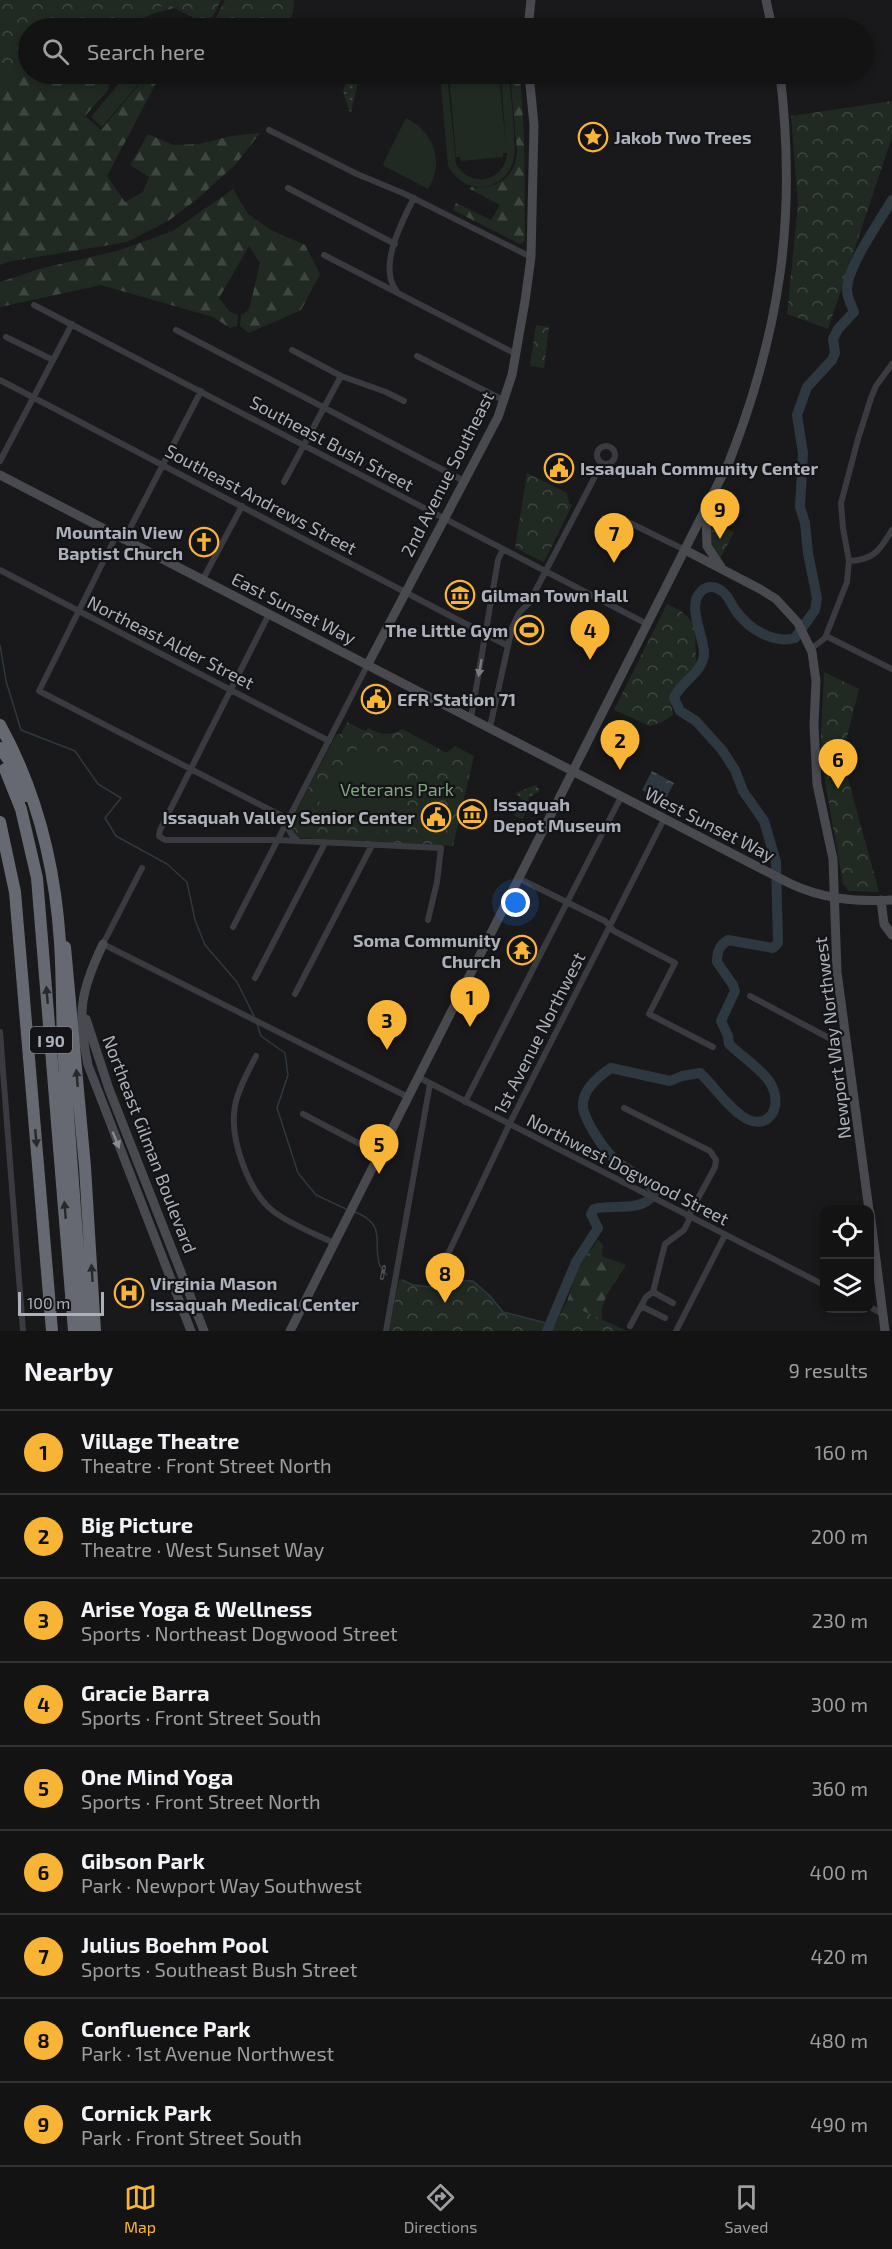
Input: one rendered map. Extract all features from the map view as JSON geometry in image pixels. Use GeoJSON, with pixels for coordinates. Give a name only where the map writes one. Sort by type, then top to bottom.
{"type":"FeatureCollection","features":[{"type":"Feature","properties":{"kind":"highway"},"geometry":{"type":"LineString","coordinates":[[0,725],[20,763],[32,796],[51,868],[60,946],[65,1074],[84,1331]]}},
{"type":"Feature","properties":{"kind":"highway"},"geometry":{"type":"LineString","coordinates":[[0,748],[13,766],[39,832],[67,957],[85,1167],[95,1331]]}},
{"type":"Feature","properties":{"kind":"highway","name":"I 90"},"geometry":{"type":"LineString","coordinates":[[0,755],[21,809],[37,878],[75,1331]]}},
{"type":"Feature","properties":{"kind":"highway","name":"I 90"},"geometry":{"type":"LineString","coordinates":[[0,822],[15,892],[52,1331]]}},
{"type":"Feature","properties":{"kind":"highway"},"geometry":{"type":"LineString","coordinates":[[0,847],[15,892]]}},
{"type":"Feature","properties":{"kind":"highway"},"geometry":{"type":"LineString","coordinates":[[44,1331],[47,1278]]}},
{"type":"Feature","properties":{"kind":"street"},"geometry":{"type":"LineString","coordinates":[[529,18],[531,0]]}},
{"type":"Feature","properties":{"kind":"street"},"geometry":{"type":"LineString","coordinates":[[766,0],[770,18]]}},
{"type":"Feature","properties":{"kind":"street","name":"2nd Avenue Southeast"},"geometry":{"type":"LineString","coordinates":[[368,664],[505,401],[516,354],[531,257],[534,125],[530,84]]}},
{"type":"Feature","properties":{"kind":"street"},"geometry":{"type":"LineString","coordinates":[[290,1331],[572,771],[723,478],[745,422],[764,359],[776,302],[784,240],[788,170],[781,84]]}},
{"type":"Feature","properties":{"kind":"street"},"geometry":{"type":"LineString","coordinates":[[269,130],[355,174],[414,198],[531,257]]}},
{"type":"Feature","properties":{"kind":"street"},"geometry":{"type":"LineString","coordinates":[[288,188],[395,243]]}},
{"type":"Feature","properties":{"kind":"street"},"geometry":{"type":"LineString","coordinates":[[402,295],[393,288],[388,274],[395,243],[414,198]]}},
{"type":"Feature","properties":{"kind":"street"},"geometry":{"type":"LineString","coordinates":[[324,255],[516,354]]}},
{"type":"Feature","properties":{"kind":"street","name":"Southeast Bush Street"},"geometry":{"type":"LineString","coordinates":[[34,305],[647,624]]}},
{"type":"Feature","properties":{"kind":"street"},"geometry":{"type":"LineString","coordinates":[[0,461],[72,324]]}},
{"type":"Feature","properties":{"kind":"street"},"geometry":{"type":"LineString","coordinates":[[176,330],[464,481]]}},
{"type":"Feature","properties":{"kind":"street"},"geometry":{"type":"LineString","coordinates":[[6,337],[53,360]]}},
{"type":"Feature","properties":{"kind":"street"},"geometry":{"type":"LineString","coordinates":[[292,350],[341,376],[404,401]]}},
{"type":"Feature","properties":{"kind":"street"},"geometry":{"type":"LineString","coordinates":[[417,356],[505,401]]}},
{"type":"Feature","properties":{"kind":"street"},"geometry":{"type":"LineString","coordinates":[[811,649],[822,642],[826,636],[847,582],[849,561],[841,512],[843,493],[876,386],[892,364]]}},
{"type":"Feature","properties":{"kind":"street"},"geometry":{"type":"LineString","coordinates":[[284,482],[341,376]]}},
{"type":"Feature","properties":{"kind":"street","name":"Southeast Andrews Street"},"geometry":{"type":"LineString","coordinates":[[0,380],[508,646]]}},
{"type":"Feature","properties":{"kind":"street"},"geometry":{"type":"LineString","coordinates":[[201,391],[163,465],[79,611],[39,691],[287,821],[291,834],[298,841]]}},
{"type":"Feature","properties":{"kind":"street"},"geometry":{"type":"LineString","coordinates":[[490,727],[516,619],[527,606],[602,463]]}},
{"type":"Feature","properties":{"kind":"street","name":"East Sunset Way"},"geometry":{"type":"LineString","coordinates":[[0,475],[572,771]]}},
{"type":"Feature","properties":{"kind":"street"},"geometry":{"type":"LineString","coordinates":[[203,579],[242,506]]}},
{"type":"Feature","properties":{"kind":"street"},"geometry":{"type":"LineString","coordinates":[[706,510],[707,546],[725,571]]}},
{"type":"Feature","properties":{"kind":"street"},"geometry":{"type":"LineString","coordinates":[[626,521],[685,550]]}},
{"type":"Feature","properties":{"kind":"street"},"geometry":{"type":"LineString","coordinates":[[849,561],[873,556],[892,530]]}},
{"type":"Feature","properties":{"kind":"street"},"geometry":{"type":"LineString","coordinates":[[471,718],[498,560],[503,549]]}},
{"type":"Feature","properties":{"kind":"street","name":"Newport Way Northwest"},"geometry":{"type":"LineString","coordinates":[[685,550],[763,591],[787,610],[811,649],[816,681],[814,725],[817,784],[833,859],[836,959],[868,1205]]}},
{"type":"Feature","properties":{"kind":"street","name":"Northeast Alder Street"},"geometry":{"type":"LineString","coordinates":[[0,570],[329,741]]}},
{"type":"Feature","properties":{"kind":"street"},"geometry":{"type":"LineString","coordinates":[[269,614],[159,836],[165,840],[278,840],[441,848],[437,882],[428,920]]}},
{"type":"Feature","properties":{"kind":"street"},"geometry":{"type":"LineString","coordinates":[[826,636],[892,669]]}},
{"type":"Feature","properties":{"kind":"street"},"geometry":{"type":"LineString","coordinates":[[233,927],[368,664]]}},
{"type":"Feature","properties":{"kind":"street","name":"West Sunset Way"},"geometry":{"type":"LineString","coordinates":[[572,771],[805,890],[836,899],[892,900]]}},
{"type":"Feature","properties":{"kind":"street"},"geometry":{"type":"LineString","coordinates":[[465,1102],[621,797]]}},
{"type":"Feature","properties":{"kind":"street","name":"1st Avenue Northwest"},"geometry":{"type":"LineString","coordinates":[[439,1257],[448,1254],[509,1125],[664,819]]}},
{"type":"Feature","properties":{"kind":"street"},"geometry":{"type":"LineString","coordinates":[[255,978],[325,843]]}},
{"type":"Feature","properties":{"kind":"street"},"geometry":{"type":"LineString","coordinates":[[295,994],[372,845]]}},
{"type":"Feature","properties":{"kind":"street"},"geometry":{"type":"LineString","coordinates":[[142,867],[103,944],[408,1097]]}},
{"type":"Feature","properties":{"kind":"street"},"geometry":{"type":"LineString","coordinates":[[518,878],[605,921],[614,931],[675,963],[649,1014],[714,1047]]}},
{"type":"Feature","properties":{"kind":"street"},"geometry":{"type":"LineString","coordinates":[[881,900],[884,924],[892,935]]}},
{"type":"Feature","properties":{"kind":"street","name":"Northeast Gilman Boulevard"},"geometry":{"type":"LineString","coordinates":[[103,944],[88,977],[83,1002],[81,1021],[84,1047],[98,1094],[191,1331]]}},
{"type":"Feature","properties":{"kind":"street"},"geometry":{"type":"LineString","coordinates":[[750,996],[829,1038],[847,1043]]}},
{"type":"Feature","properties":{"kind":"street","name":"Northeast Gilman Boulevard"},"geometry":{"type":"LineString","coordinates":[[83,1002],[88,1029],[108,1089],[204,1331]]}},
{"type":"Feature","properties":{"kind":"street"},"geometry":{"type":"LineString","coordinates":[[0,1032],[23,1331]]}},
{"type":"Feature","properties":{"kind":"street"},"geometry":{"type":"LineString","coordinates":[[256,1056],[239,1092],[234,1117],[235,1133],[252,1186],[263,1202],[281,1217],[334,1243]]}},
{"type":"Feature","properties":{"kind":"street","name":"Northwest Dogwood Street"},"geometry":{"type":"LineString","coordinates":[[418,1077],[637,1191],[820,1283]]}},
{"type":"Feature","properties":{"kind":"street"},"geometry":{"type":"LineString","coordinates":[[386,1331],[430,1084]]}},
{"type":"Feature","properties":{"kind":"street"},"geometry":{"type":"LineString","coordinates":[[98,1094],[108,1089]]}},
{"type":"Feature","properties":{"kind":"street"},"geometry":{"type":"LineString","coordinates":[[624,1108],[710,1151],[716,1160],[715,1167],[684,1230],[665,1244],[653,1292],[646,1297],[630,1326]]}},
{"type":"Feature","properties":{"kind":"street"},"geometry":{"type":"LineString","coordinates":[[303,1114],[379,1154]]}},
{"type":"Feature","properties":{"kind":"street"},"geometry":{"type":"LineString","coordinates":[[676,1331],[724,1235]]}},
{"type":"Feature","properties":{"kind":"street","name":"Newport Way Northwest"},"geometry":{"type":"LineString","coordinates":[[874,1248],[885,1331]]}},
{"type":"Feature","properties":{"kind":"street"},"geometry":{"type":"LineString","coordinates":[[164,1261],[175,1257]]}},
{"type":"Feature","properties":{"kind":"street"},"geometry":{"type":"LineString","coordinates":[[653,1292],[673,1303]]}},
{"type":"Feature","properties":{"kind":"street"},"geometry":{"type":"LineString","coordinates":[[641,1306],[665,1318]]}},
{"type":"Feature","properties":{"kind":"street"},"geometry":{"type":"LineString","coordinates":[[874,1309],[883,1314]]}},
{"type":"Feature","properties":{"kind":"green space"},"geometry":{"type":"Polygon","coordinates":[[[0,0],[221,0],[212,18],[204,18],[208,8],[195,2],[143,18],[18,18],[18,84],[110,84],[108,90],[85,116],[101,130],[140,84],[156,84],[107,176],[125,202],[143,192],[149,177],[130,165],[148,134],[173,145],[199,144],[231,136],[260,133],[235,165],[196,200],[168,221],[127,242],[0,265],[0,0]]]}},
{"type":"Feature","properties":{"kind":"green space"},"geometry":{"type":"Polygon","coordinates":[[[0,0],[221,0],[212,18],[194,18],[166,4],[133,18],[18,18],[18,69],[0,77],[0,0]]]}},
{"type":"Feature","properties":{"kind":"green space"},"geometry":{"type":"Polygon","coordinates":[[[225,0],[294,0],[291,18],[216,18],[225,0]]]}},
{"type":"Feature","properties":{"kind":"green space"},"geometry":{"type":"Polygon","coordinates":[[[118,84],[139,84],[102,127],[91,117],[118,84]]]}},
{"type":"Feature","properties":{"kind":"green space"},"geometry":{"type":"Polygon","coordinates":[[[345,84],[358,84],[351,112],[349,111],[343,91],[345,84]]]}},
{"type":"Feature","properties":{"kind":"green space"},"geometry":{"type":"Polygon","coordinates":[[[441,84],[448,84],[456,164],[470,177],[486,179],[494,176],[500,170],[505,163],[507,153],[503,153],[503,157],[461,161],[460,157],[456,157],[450,84],[500,84],[506,148],[502,84],[510,84],[514,154],[513,162],[505,176],[487,186],[471,186],[458,179],[448,166],[441,84]]]}},
{"type":"Feature","properties":{"kind":"green space"},"geometry":{"type":"Polygon","coordinates":[[[511,84],[521,84],[524,134],[525,241],[520,244],[453,210],[456,203],[491,220],[500,205],[470,189],[497,184],[503,180],[513,168],[517,150],[511,84]]]}},
{"type":"Feature","properties":{"kind":"green space"},"geometry":{"type":"Polygon","coordinates":[[[892,101],[892,137],[828,329],[787,314],[798,204],[791,116],[892,101]]]}},
{"type":"Feature","properties":{"kind":"green space"},"geometry":{"type":"Polygon","coordinates":[[[406,118],[424,131],[434,149],[436,168],[428,189],[383,164],[406,118]]]}},
{"type":"Feature","properties":{"kind":"green space"},"geometry":{"type":"Polygon","coordinates":[[[233,189],[248,214],[271,230],[305,245],[320,274],[301,310],[249,333],[240,326],[241,315],[249,310],[260,263],[249,246],[219,298],[230,312],[238,315],[237,326],[230,328],[213,317],[101,285],[0,307],[0,282],[43,268],[117,251],[173,231],[233,189]]]}},
{"type":"Feature","properties":{"kind":"green space"},"geometry":{"type":"Polygon","coordinates":[[[536,325],[549,327],[544,368],[530,366],[536,325]]]}},
{"type":"Feature","properties":{"kind":"green space"},"geometry":{"type":"Polygon","coordinates":[[[527,473],[567,493],[569,503],[572,505],[544,562],[515,548],[527,473]]]}},
{"type":"Feature","properties":{"kind":"green space"},"geometry":{"type":"Polygon","coordinates":[[[711,521],[734,532],[720,559],[710,542],[711,521]]]}},
{"type":"Feature","properties":{"kind":"green space"},"geometry":{"type":"Polygon","coordinates":[[[667,604],[681,611],[695,624],[696,663],[673,690],[670,698],[673,715],[650,726],[614,710],[667,604]]]}},
{"type":"Feature","properties":{"kind":"green space"},"geometry":{"type":"Polygon","coordinates":[[[824,672],[859,689],[842,757],[879,892],[849,891],[843,884],[823,770],[821,736],[824,672]]]}},
{"type":"Feature","properties":{"kind":"green space","name":"Veterans Park"},"geometry":{"type":"Polygon","coordinates":[[[347,722],[365,731],[368,728],[385,734],[402,729],[445,752],[455,746],[474,756],[453,846],[335,842],[300,838],[294,835],[290,823],[336,735],[341,734],[347,722]]]}},
{"type":"Feature","properties":{"kind":"green space"},"geometry":{"type":"Polygon","coordinates":[[[359,749],[381,755],[391,761],[399,768],[407,786],[407,797],[401,813],[391,826],[381,833],[353,820],[345,826],[320,812],[318,807],[327,780],[338,779],[351,751],[359,749]]]}},
{"type":"Feature","properties":{"kind":"green space"},"geometry":{"type":"Polygon","coordinates":[[[536,785],[540,791],[528,798],[532,806],[528,814],[525,813],[523,819],[514,816],[521,798],[515,793],[536,785]]]}},
{"type":"Feature","properties":{"kind":"green space"},"geometry":{"type":"Polygon","coordinates":[[[598,1240],[603,1245],[602,1256],[626,1265],[605,1299],[602,1321],[564,1312],[577,1269],[598,1240]]]}},
{"type":"Feature","properties":{"kind":"green space"},"geometry":{"type":"Polygon","coordinates":[[[399,1279],[413,1285],[431,1287],[452,1280],[473,1281],[503,1312],[550,1324],[547,1331],[389,1331],[399,1279]]]}},
{"type":"Feature","properties":{"kind":"green space"},"geometry":{"type":"Polygon","coordinates":[[[566,1303],[627,1331],[552,1331],[566,1303]]]}},
{"type":"Feature","properties":{"kind":"water"},"geometry":{"type":"Polygon","coordinates":[[[652,771],[674,783],[664,802],[642,790],[652,771]]]}},
{"type":"Feature","properties":{"kind":"waterway"},"geometry":{"type":"LineString","coordinates":[[547,1331],[576,1262],[598,1228],[591,1214],[594,1209],[634,1206],[649,1200],[654,1194],[649,1184],[618,1163],[595,1135],[583,1108],[583,1102],[588,1090],[596,1080],[611,1068],[670,1081],[700,1073],[731,1107],[751,1121],[766,1120],[775,1108],[774,1091],[769,1081],[729,1044],[721,1021],[735,991],[717,962],[717,955],[722,945],[728,940],[773,948],[778,943],[776,862],[764,821],[743,791],[735,770],[722,750],[696,721],[680,711],[674,698],[703,660],[704,653],[695,607],[696,600],[704,589],[713,587],[720,590],[748,624],[762,634],[778,639],[795,638],[815,610],[817,598],[805,523],[800,507],[803,453],[797,415],[807,387],[832,360],[835,353],[833,339],[838,329],[854,312],[847,292],[849,279],[865,244],[892,200]]}},
{"type":"Feature","properties":{"kind":"waterway"},"geometry":{"type":"LineString","coordinates":[[0,645],[6,681],[21,730],[75,751],[98,784],[121,798],[105,818],[116,836],[167,864],[187,882],[195,920],[205,945],[237,982],[254,1016]]}},
{"type":"Feature","properties":{"kind":"waterway"},"geometry":{"type":"LineString","coordinates":[[257,1024],[261,1036],[285,1053],[288,1075],[277,1108],[298,1173],[316,1195],[346,1209]]}},
{"type":"Feature","properties":{"kind":"waterway"},"geometry":{"type":"LineString","coordinates":[[353,1211],[371,1221],[375,1227],[379,1263],[387,1275]]}},
{"type":"Feature","properties":{"kind":"waterway"},"geometry":{"type":"LineString","coordinates":[[402,1280],[413,1285],[431,1287],[452,1280],[473,1281],[503,1312],[550,1324]]}},
{"type":"Feature","properties":{"kind":"railway"},"geometry":{"type":"LineString","coordinates":[[382,1278],[384,1267]]}},
{"type":"Feature","properties":{"kind":"place","name":"Jakob Two Trees"},"geometry":{"type":"Point","coordinates":[593,137]}},
{"type":"Feature","properties":{"kind":"place","name":"Issaquah Community Center"},"geometry":{"type":"Point","coordinates":[559,468]}},
{"type":"Feature","properties":{"kind":"place","name":"Cornick Park"},"geometry":{"type":"Point","coordinates":[720,539]}},
{"type":"Feature","properties":{"kind":"place","name":"Mountain View Baptist Church"},"geometry":{"type":"Point","coordinates":[204,542]}},
{"type":"Feature","properties":{"kind":"place","name":"Julius Boehm Pool"},"geometry":{"type":"Point","coordinates":[614,563]}},
{"type":"Feature","properties":{"kind":"place","name":"Gilman Town Hall"},"geometry":{"type":"Point","coordinates":[460,595]}},
{"type":"Feature","properties":{"kind":"place","name":"The Little Gym"},"geometry":{"type":"Point","coordinates":[529,630]}},
{"type":"Feature","properties":{"kind":"place","name":"Gracie Barra"},"geometry":{"type":"Point","coordinates":[590,660]}},
{"type":"Feature","properties":{"kind":"place","name":"EFR Station 71"},"geometry":{"type":"Point","coordinates":[376,699]}},
{"type":"Feature","properties":{"kind":"place","name":"Big Picture"},"geometry":{"type":"Point","coordinates":[620,770]}},
{"type":"Feature","properties":{"kind":"place","name":"Gibson Park"},"geometry":{"type":"Point","coordinates":[838,789]}},
{"type":"Feature","properties":{"kind":"place","name":"Issaquah Depot Museum"},"geometry":{"type":"Point","coordinates":[472,814]}},
{"type":"Feature","properties":{"kind":"place","name":"Issaquah Valley Senior Center"},"geometry":{"type":"Point","coordinates":[436,817]}},
{"type":"Feature","properties":{"kind":"place","name":"Soma Community Church"},"geometry":{"type":"Point","coordinates":[522,950]}},
{"type":"Feature","properties":{"kind":"place","name":"Village Theatre"},"geometry":{"type":"Point","coordinates":[470,1027]}},
{"type":"Feature","properties":{"kind":"place","name":"Arise Yoga & Wellness"},"geometry":{"type":"Point","coordinates":[387,1050]}},
{"type":"Feature","properties":{"kind":"place","name":"One Mind Yoga"},"geometry":{"type":"Point","coordinates":[379,1174]}},
{"type":"Feature","properties":{"kind":"place","name":"Virginia Mason Issaquah Medical Center"},"geometry":{"type":"Point","coordinates":[129,1293]}},
{"type":"Feature","properties":{"kind":"place","name":"Confluence Park"},"geometry":{"type":"Point","coordinates":[445,1303]}}]}
